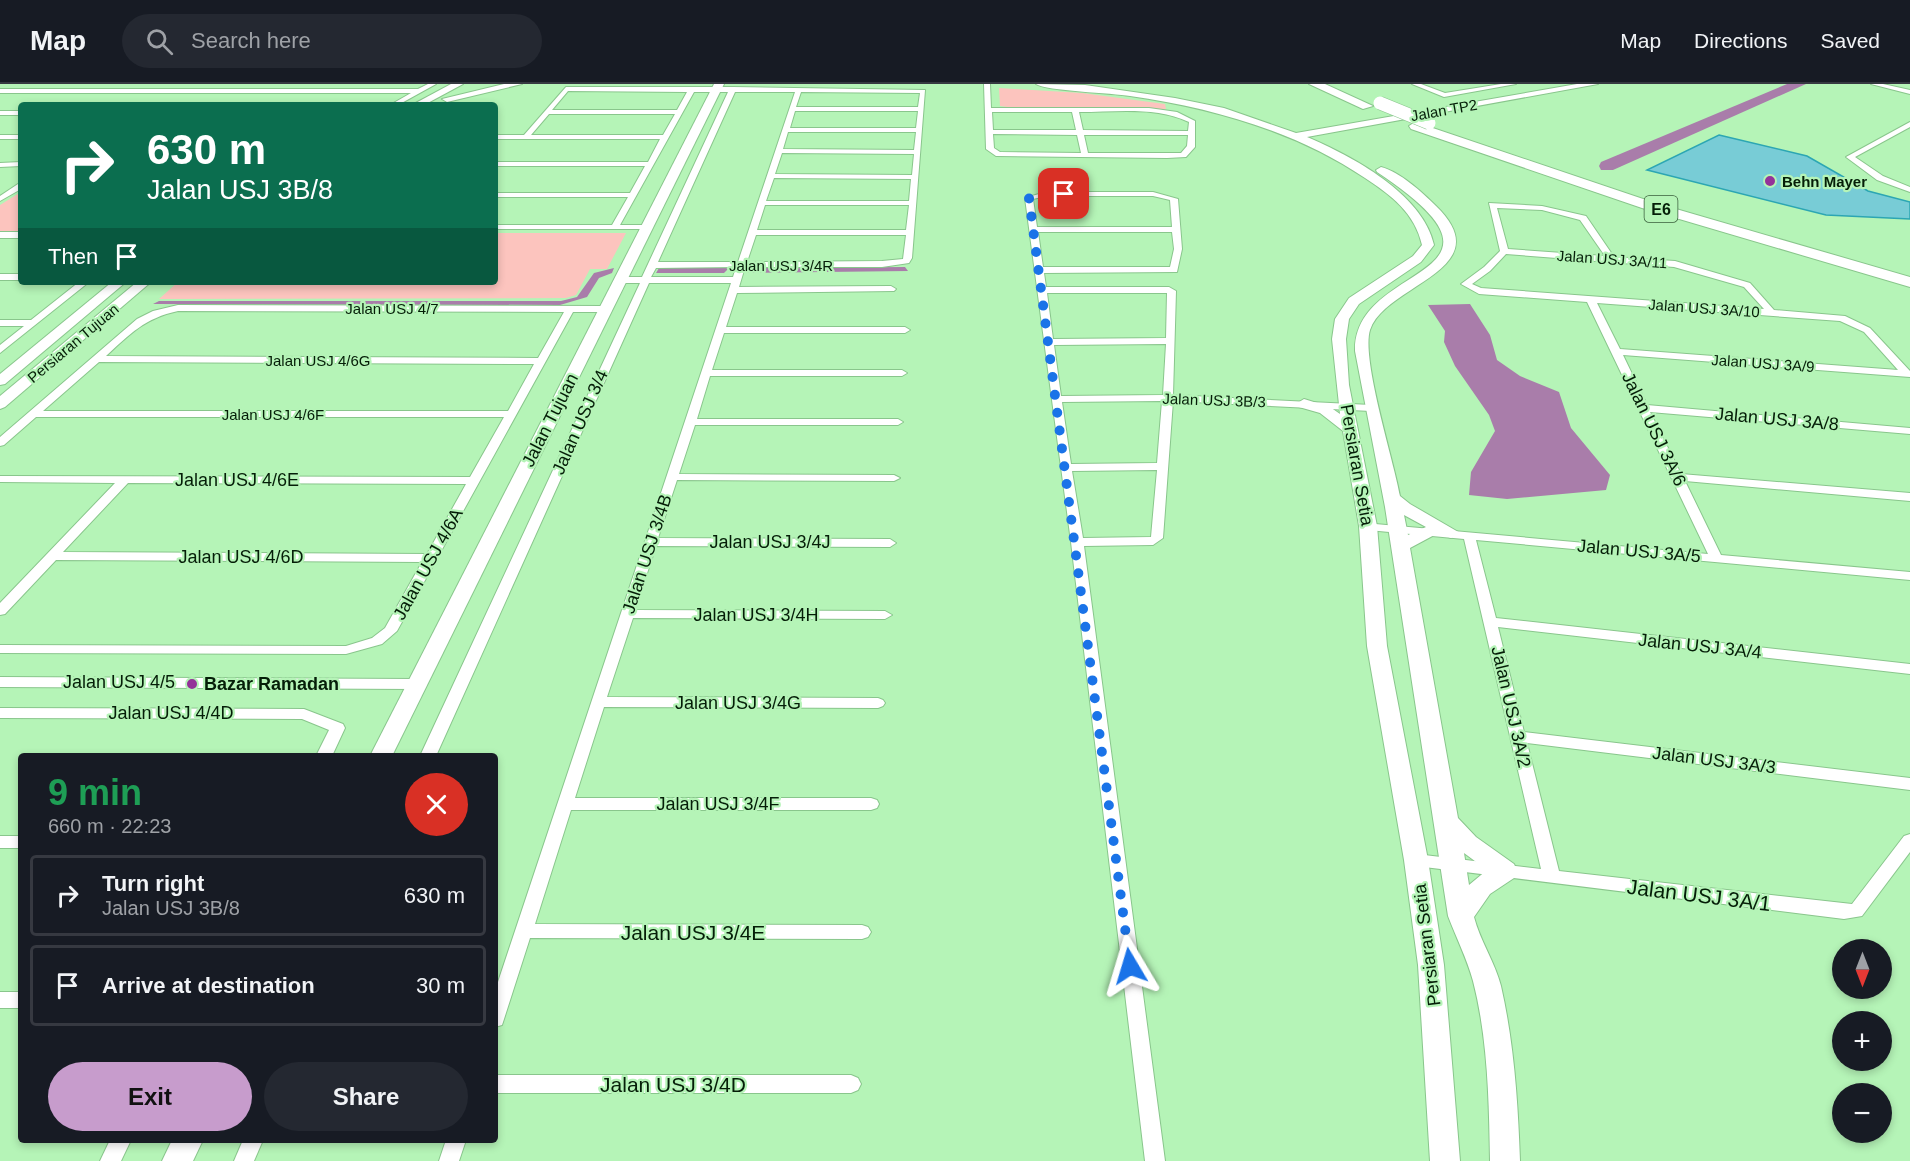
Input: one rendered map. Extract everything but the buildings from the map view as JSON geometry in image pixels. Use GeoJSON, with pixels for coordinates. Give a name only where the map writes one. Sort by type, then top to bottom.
{"type":"FeatureCollection","features":[{"type":"Feature","properties":{"kind":"highway","name":"E6"},"geometry":{"type":"LineString","coordinates":[[1315,84],[1367,105],[1647,205],[1910,282]]}},
{"type":"Feature","properties":{"kind":"highway","name":"E6"},"geometry":{"type":"LineString","coordinates":[[1334,84],[1422,124],[1638,194],[1910,269]]}},
{"type":"Feature","properties":{"kind":"main road"},"geometry":{"type":"LineString","coordinates":[[423,102],[458,84]]}},
{"type":"Feature","properties":{"kind":"main road"},"geometry":{"type":"LineString","coordinates":[[442,102],[475,84]]}},
{"type":"Feature","properties":{"kind":"main road"},"geometry":{"type":"LineString","coordinates":[[447,99],[517,84]]}},
{"type":"Feature","properties":{"kind":"main road","name":"Persiaran Setia"},"geometry":{"type":"LineString","coordinates":[[1041,84],[1152,98],[1298,129],[1358,155],[1408,188],[1440,218],[1450,232],[1448,256],[1440,265],[1381,304],[1367,322],[1362,345],[1371,408],[1399,537],[1461,916],[1486,983],[1504,1101],[1505,1161]]}},
{"type":"Feature","properties":{"kind":"main road"},"geometry":{"type":"LineString","coordinates":[[1095,84],[1193,100],[1298,129],[1354,122]]}},
{"type":"Feature","properties":{"kind":"main road","name":"Jalan TP2"},"geometry":{"type":"LineString","coordinates":[[1354,122],[1557,84]]}},
{"type":"Feature","properties":{"kind":"main road","name":"Jalan TP2"},"geometry":{"type":"LineString","coordinates":[[1354,122],[1590,84]]}},
{"type":"Feature","properties":{"kind":"main road","name":"Jalan Tujuan"},"geometry":{"type":"LineString","coordinates":[[382,753],[718,87]]}},
{"type":"Feature","properties":{"kind":"main road"},"geometry":{"type":"LineString","coordinates":[[1337,142],[1333,137],[1335,132],[1354,122]]}},
{"type":"Feature","properties":{"kind":"main road","name":"Persiaran Setia"},"geometry":{"type":"LineString","coordinates":[[1298,129],[1358,166],[1420,218],[1428,245],[1417,259],[1354,301],[1342,319],[1339,339],[1342,385],[1368,526],[1377,646],[1416,860],[1431,966],[1445,1161]]}},
{"type":"Feature","properties":{"kind":"main road"},"geometry":{"type":"LineString","coordinates":[[1370,159],[1396,176],[1408,188]]}},
{"type":"Feature","properties":{"kind":"main road","name":"Persiaran Tujuan"},"geometry":{"type":"LineString","coordinates":[[0,381],[116,285]]}},
{"type":"Feature","properties":{"kind":"main road","name":"Persiaran Tujuan"},"geometry":{"type":"LineString","coordinates":[[0,404],[141,285]]}},
{"type":"Feature","properties":{"kind":"main road"},"geometry":{"type":"LineString","coordinates":[[1304,404],[1326,399],[1342,385]]}},
{"type":"Feature","properties":{"kind":"main road"},"geometry":{"type":"LineString","coordinates":[[1304,404],[1325,410],[1352,431]]}},
{"type":"Feature","properties":{"kind":"main road"},"geometry":{"type":"LineString","coordinates":[[1392,497],[1404,508],[1451,533]]}},
{"type":"Feature","properties":{"kind":"main road"},"geometry":{"type":"LineString","coordinates":[[1399,537],[1430,531]]}},
{"type":"Feature","properties":{"kind":"main road"},"geometry":{"type":"LineString","coordinates":[[1447,821],[1468,843],[1504,871],[1481,887],[1461,916]]}},
{"type":"Feature","properties":{"kind":"main road"},"geometry":{"type":"LineString","coordinates":[[177,1161],[186,1143]]}},
{"type":"Feature","properties":{"kind":"street"},"geometry":{"type":"LineString","coordinates":[[0,89],[8,84]]}},
{"type":"Feature","properties":{"kind":"street"},"geometry":{"type":"LineString","coordinates":[[399,102],[433,84]]}},
{"type":"Feature","properties":{"kind":"street"},"geometry":{"type":"LineString","coordinates":[[987,84],[988,110],[989,132],[990,149],[999,154],[1183,155],[1191,147],[1192,120],[1175,113],[988,110]]}},
{"type":"Feature","properties":{"kind":"street"},"geometry":{"type":"LineString","coordinates":[[1415,84],[1444,96],[1513,84]]}},
{"type":"Feature","properties":{"kind":"street"},"geometry":{"type":"LineString","coordinates":[[1878,85],[1910,92]]}},
{"type":"Feature","properties":{"kind":"street"},"geometry":{"type":"LineString","coordinates":[[526,137],[566,90],[718,87],[923,91],[910,233],[752,232]]}},
{"type":"Feature","properties":{"kind":"street"},"geometry":{"type":"LineString","coordinates":[[0,89],[420,91]]}},
{"type":"Feature","properties":{"kind":"street"},"geometry":{"type":"LineString","coordinates":[[615,227],[692,89]]}},
{"type":"Feature","properties":{"kind":"street","name":"Jalan USJ 3/4"},"geometry":{"type":"LineString","coordinates":[[430,753],[733,89]]}},
{"type":"Feature","properties":{"kind":"street","name":"Jalan USJ 3/4B"},"geometry":{"type":"LineString","coordinates":[[498,1010],[799,89]]}},
{"type":"Feature","properties":{"kind":"street"},"geometry":{"type":"LineString","coordinates":[[793,109],[922,109]]}},
{"type":"Feature","properties":{"kind":"street"},"geometry":{"type":"LineString","coordinates":[[1074,110],[1085,156]]}},
{"type":"Feature","properties":{"kind":"street"},"geometry":{"type":"LineString","coordinates":[[0,112],[18,113]]}},
{"type":"Feature","properties":{"kind":"street"},"geometry":{"type":"LineString","coordinates":[[548,112],[680,112]]}},
{"type":"Feature","properties":{"kind":"street"},"geometry":{"type":"LineString","coordinates":[[1910,124],[1850,157],[1880,178],[1910,190]]}},
{"type":"Feature","properties":{"kind":"street"},"geometry":{"type":"LineString","coordinates":[[786,130],[919,130]]}},
{"type":"Feature","properties":{"kind":"street"},"geometry":{"type":"LineString","coordinates":[[989,132],[1192,133]]}},
{"type":"Feature","properties":{"kind":"street"},"geometry":{"type":"LineString","coordinates":[[0,137],[18,137]]}},
{"type":"Feature","properties":{"kind":"street"},"geometry":{"type":"LineString","coordinates":[[498,137],[667,137]]}},
{"type":"Feature","properties":{"kind":"street"},"geometry":{"type":"LineString","coordinates":[[778,152],[917,152]]}},
{"type":"Feature","properties":{"kind":"street"},"geometry":{"type":"LineString","coordinates":[[498,164],[651,164]]}},
{"type":"Feature","properties":{"kind":"street"},"geometry":{"type":"LineString","coordinates":[[0,165],[18,165]]}},
{"type":"Feature","properties":{"kind":"street"},"geometry":{"type":"LineString","coordinates":[[770,176],[915,177]]}},
{"type":"Feature","properties":{"kind":"street"},"geometry":{"type":"LineString","coordinates":[[1,198],[18,188]]}},
{"type":"Feature","properties":{"kind":"street"},"geometry":{"type":"LineString","coordinates":[[1039,270],[1170,271],[1176,268],[1177,229],[1174,199],[1161,194],[1046,194],[1029,198],[1066,468],[1077,542],[1155,1161]]}},
{"type":"Feature","properties":{"kind":"street"},"geometry":{"type":"LineString","coordinates":[[498,195],[634,195]]}},
{"type":"Feature","properties":{"kind":"street"},"geometry":{"type":"LineString","coordinates":[[762,203],[912,203]]}},
{"type":"Feature","properties":{"kind":"street"},"geometry":{"type":"LineString","coordinates":[[1504,251],[1492,206],[1529,207],[1583,218],[1611,259]]}},
{"type":"Feature","properties":{"kind":"street"},"geometry":{"type":"LineString","coordinates":[[498,227],[647,227]]}},
{"type":"Feature","properties":{"kind":"street"},"geometry":{"type":"LineString","coordinates":[[1034,230],[1177,229]]}},
{"type":"Feature","properties":{"kind":"street","name":"Jalan USJ 3/4R"},"geometry":{"type":"LineString","coordinates":[[652,265],[892,264],[908,258],[910,233]]}},
{"type":"Feature","properties":{"kind":"street"},"geometry":{"type":"LineString","coordinates":[[0,235],[18,235]]}},
{"type":"Feature","properties":{"kind":"street","name":"Jalan USJ 3A/11"},"geometry":{"type":"LineString","coordinates":[[1504,251],[1675,264],[1747,285],[1771,312]]}},
{"type":"Feature","properties":{"kind":"street","name":"Jalan USJ 3A/10"},"geometry":{"type":"LineString","coordinates":[[1504,251],[1487,269],[1466,284],[1479,291],[1842,318],[1868,330],[1908,374]]}},
{"type":"Feature","properties":{"kind":"street"},"geometry":{"type":"LineString","coordinates":[[0,278],[18,278]]}},
{"type":"Feature","properties":{"kind":"street"},"geometry":{"type":"LineString","coordinates":[[620,280],[891,289]]}},
{"type":"Feature","properties":{"kind":"street"},"geometry":{"type":"LineString","coordinates":[[0,350],[81,285]]}},
{"type":"Feature","properties":{"kind":"street"},"geometry":{"type":"LineString","coordinates":[[1042,290],[1169,290],[1173,293],[1172,341],[1156,538],[1152,541],[1077,542]]}},
{"type":"Feature","properties":{"kind":"street","name":"Jalan USJ 3A/6"},"geometry":{"type":"LineString","coordinates":[[1591,300],[1716,558]]}},
{"type":"Feature","properties":{"kind":"street","name":"Jalan USJ 4/7"},"geometry":{"type":"LineString","coordinates":[[0,443],[140,321],[156,313],[178,308],[605,309]]}},
{"type":"Feature","properties":{"kind":"street","name":"Jalan USJ 4/6A"},"geometry":{"type":"LineString","coordinates":[[0,649],[346,650],[362,647],[390,631],[570,309]]}},
{"type":"Feature","properties":{"kind":"street"},"geometry":{"type":"LineString","coordinates":[[0,323],[34,323]]}},
{"type":"Feature","properties":{"kind":"street"},"geometry":{"type":"LineString","coordinates":[[720,330],[905,330]]}},
{"type":"Feature","properties":{"kind":"street"},"geometry":{"type":"LineString","coordinates":[[1049,342],[1172,341]]}},
{"type":"Feature","properties":{"kind":"street","name":"Jalan USJ 3A/9"},"geometry":{"type":"LineString","coordinates":[[1616,352],[1908,374]]}},
{"type":"Feature","properties":{"kind":"street","name":"Jalan USJ 4/6G"},"geometry":{"type":"LineString","coordinates":[[96,360],[541,361]]}},
{"type":"Feature","properties":{"kind":"street"},"geometry":{"type":"LineString","coordinates":[[705,373],[902,373]]}},
{"type":"Feature","properties":{"kind":"street","name":"Jalan USJ 3B/3"},"geometry":{"type":"LineString","coordinates":[[1057,399],[1168,398],[1371,408]]}},
{"type":"Feature","properties":{"kind":"street","name":"Jalan USJ 3A/8"},"geometry":{"type":"LineString","coordinates":[[1644,408],[1910,431]]}},
{"type":"Feature","properties":{"kind":"street","name":"Jalan USJ 4/6F"},"geometry":{"type":"LineString","coordinates":[[34,414],[511,414]]}},
{"type":"Feature","properties":{"kind":"street"},"geometry":{"type":"LineString","coordinates":[[690,422],[898,422]]}},
{"type":"Feature","properties":{"kind":"street"},"geometry":{"type":"LineString","coordinates":[[1066,468],[1162,466]]}},
{"type":"Feature","properties":{"kind":"street"},"geometry":{"type":"LineString","coordinates":[[672,477],[894,478]]}},
{"type":"Feature","properties":{"kind":"street"},"geometry":{"type":"LineString","coordinates":[[1677,477],[1910,497]]}},
{"type":"Feature","properties":{"kind":"street","name":"Jalan USJ 4/6E"},"geometry":{"type":"LineString","coordinates":[[0,479],[474,481]]}},
{"type":"Feature","properties":{"kind":"street"},"geometry":{"type":"LineString","coordinates":[[0,611],[124,480]]}},
{"type":"Feature","properties":{"kind":"street"},"geometry":{"type":"LineString","coordinates":[[1368,526],[1399,537]]}},
{"type":"Feature","properties":{"kind":"street","name":"Jalan USJ 3A/5"},"geometry":{"type":"LineString","coordinates":[[1430,531],[1910,576]]}},
{"type":"Feature","properties":{"kind":"street","name":"Jalan USJ 3A/2"},"geometry":{"type":"LineString","coordinates":[[1470,535],[1552,878]]}},
{"type":"Feature","properties":{"kind":"street","name":"Jalan USJ 3/4J"},"geometry":{"type":"LineString","coordinates":[[650,542],[890,543]]}},
{"type":"Feature","properties":{"kind":"street","name":"Jalan USJ 4/6D"},"geometry":{"type":"LineString","coordinates":[[52,556],[430,558]]}},
{"type":"Feature","properties":{"kind":"street","name":"Jalan USJ 3/4H"},"geometry":{"type":"LineString","coordinates":[[627,614],[885,615]]}},
{"type":"Feature","properties":{"kind":"street","name":"Jalan USJ 3A/4"},"geometry":{"type":"LineString","coordinates":[[1490,622],[1910,669]]}},
{"type":"Feature","properties":{"kind":"street","name":"Jalan USJ 4/5"},"geometry":{"type":"LineString","coordinates":[[0,682],[417,684]]}},
{"type":"Feature","properties":{"kind":"street","name":"Jalan USJ 3/4G"},"geometry":{"type":"LineString","coordinates":[[598,702],[878,703]]}},
{"type":"Feature","properties":{"kind":"street","name":"Jalan USJ 4/4D"},"geometry":{"type":"LineString","coordinates":[[0,712],[303,714],[338,728],[326,753]]}},
{"type":"Feature","properties":{"kind":"street","name":"Jalan USJ 3A/3"},"geometry":{"type":"LineString","coordinates":[[1518,737],[1910,784]]}},
{"type":"Feature","properties":{"kind":"street","name":"Jalan USJ 3/4F"},"geometry":{"type":"LineString","coordinates":[[565,804],[871,804]]}},
{"type":"Feature","properties":{"kind":"street","name":"Jalan USJ 3A/1"},"geometry":{"type":"LineString","coordinates":[[1416,860],[1844,912],[1856,911],[1863,904],[1910,840]]}},
{"type":"Feature","properties":{"kind":"street"},"geometry":{"type":"LineString","coordinates":[[0,842],[18,842]]}},
{"type":"Feature","properties":{"kind":"street","name":"Jalan USJ 3/4E"},"geometry":{"type":"LineString","coordinates":[[524,931],[862,932]]}},
{"type":"Feature","properties":{"kind":"street"},"geometry":{"type":"LineString","coordinates":[[0,1000],[18,1000]]}},
{"type":"Feature","properties":{"kind":"street","name":"Jalan USJ 3/4D"},"geometry":{"type":"LineString","coordinates":[[498,1084],[851,1084]]}},
{"type":"Feature","properties":{"kind":"street"},"geometry":{"type":"LineString","coordinates":[[110,1161],[119,1143]]}},
{"type":"Feature","properties":{"kind":"street"},"geometry":{"type":"LineString","coordinates":[[244,1161],[253,1143]]}},
{"type":"Feature","properties":{"kind":"street"},"geometry":{"type":"LineString","coordinates":[[449,1161],[455,1143]]}},
{"type":"Feature","properties":{"kind":"shaded area"},"geometry":{"type":"Polygon","coordinates":[[[999,88],[1082,93],[1165,104],[1166,109],[1015,108],[1000,106],[999,88]]]}},
{"type":"Feature","properties":{"kind":"shaded area"},"geometry":{"type":"Polygon","coordinates":[[[18,194],[18,231],[0,231],[0,205],[18,194]]]}},
{"type":"Feature","properties":{"kind":"shaded area"},"geometry":{"type":"Polygon","coordinates":[[[498,233],[626,233],[607,269],[590,269],[576,295],[566,298],[159,299],[175,285],[498,285],[498,233]]]}},
{"type":"Feature","properties":{"kind":"shaded area"},"geometry":{"type":"Polygon","coordinates":[[[905,267],[908,271],[746,273],[749,268],[905,267]]]}},
{"type":"Feature","properties":{"kind":"shaded area"},"geometry":{"type":"Polygon","coordinates":[[[614,268],[612,273],[599,278],[587,297],[560,305],[153,304],[159,301],[561,301],[577,297],[594,273],[614,268]]]}},
{"type":"Feature","properties":{"kind":"shaded area"},"geometry":{"type":"Polygon","coordinates":[[[659,268],[728,269],[724,273],[656,273],[659,268]]]}},
{"type":"Feature","properties":{"kind":"shaded area"},"geometry":{"type":"Polygon","coordinates":[[[1470,304],[1490,335],[1497,360],[1520,376],[1559,392],[1571,428],[1610,475],[1606,490],[1507,499],[1469,495],[1471,472],[1495,431],[1489,415],[1455,366],[1444,342],[1445,331],[1428,305],[1470,304]]]}},
{"type":"Feature","properties":{"kind":"waterway"},"geometry":{"type":"LineString","coordinates":[[1607,166],[1799,84]]}},
{"type":"Feature","properties":{"kind":"place","name":"Behn Mayer"},"geometry":{"type":"Point","coordinates":[1770,181]}},
{"type":"Feature","properties":{"kind":"place","name":"Bazar Ramadan"},"geometry":{"type":"Point","coordinates":[192,684]}},
{"type":"Feature","properties":{"kind":"route"},"geometry":{"type":"LineString","coordinates":[[1064,194],[1037,195],[1029,198],[1077,542],[1130,966]]}}]}
